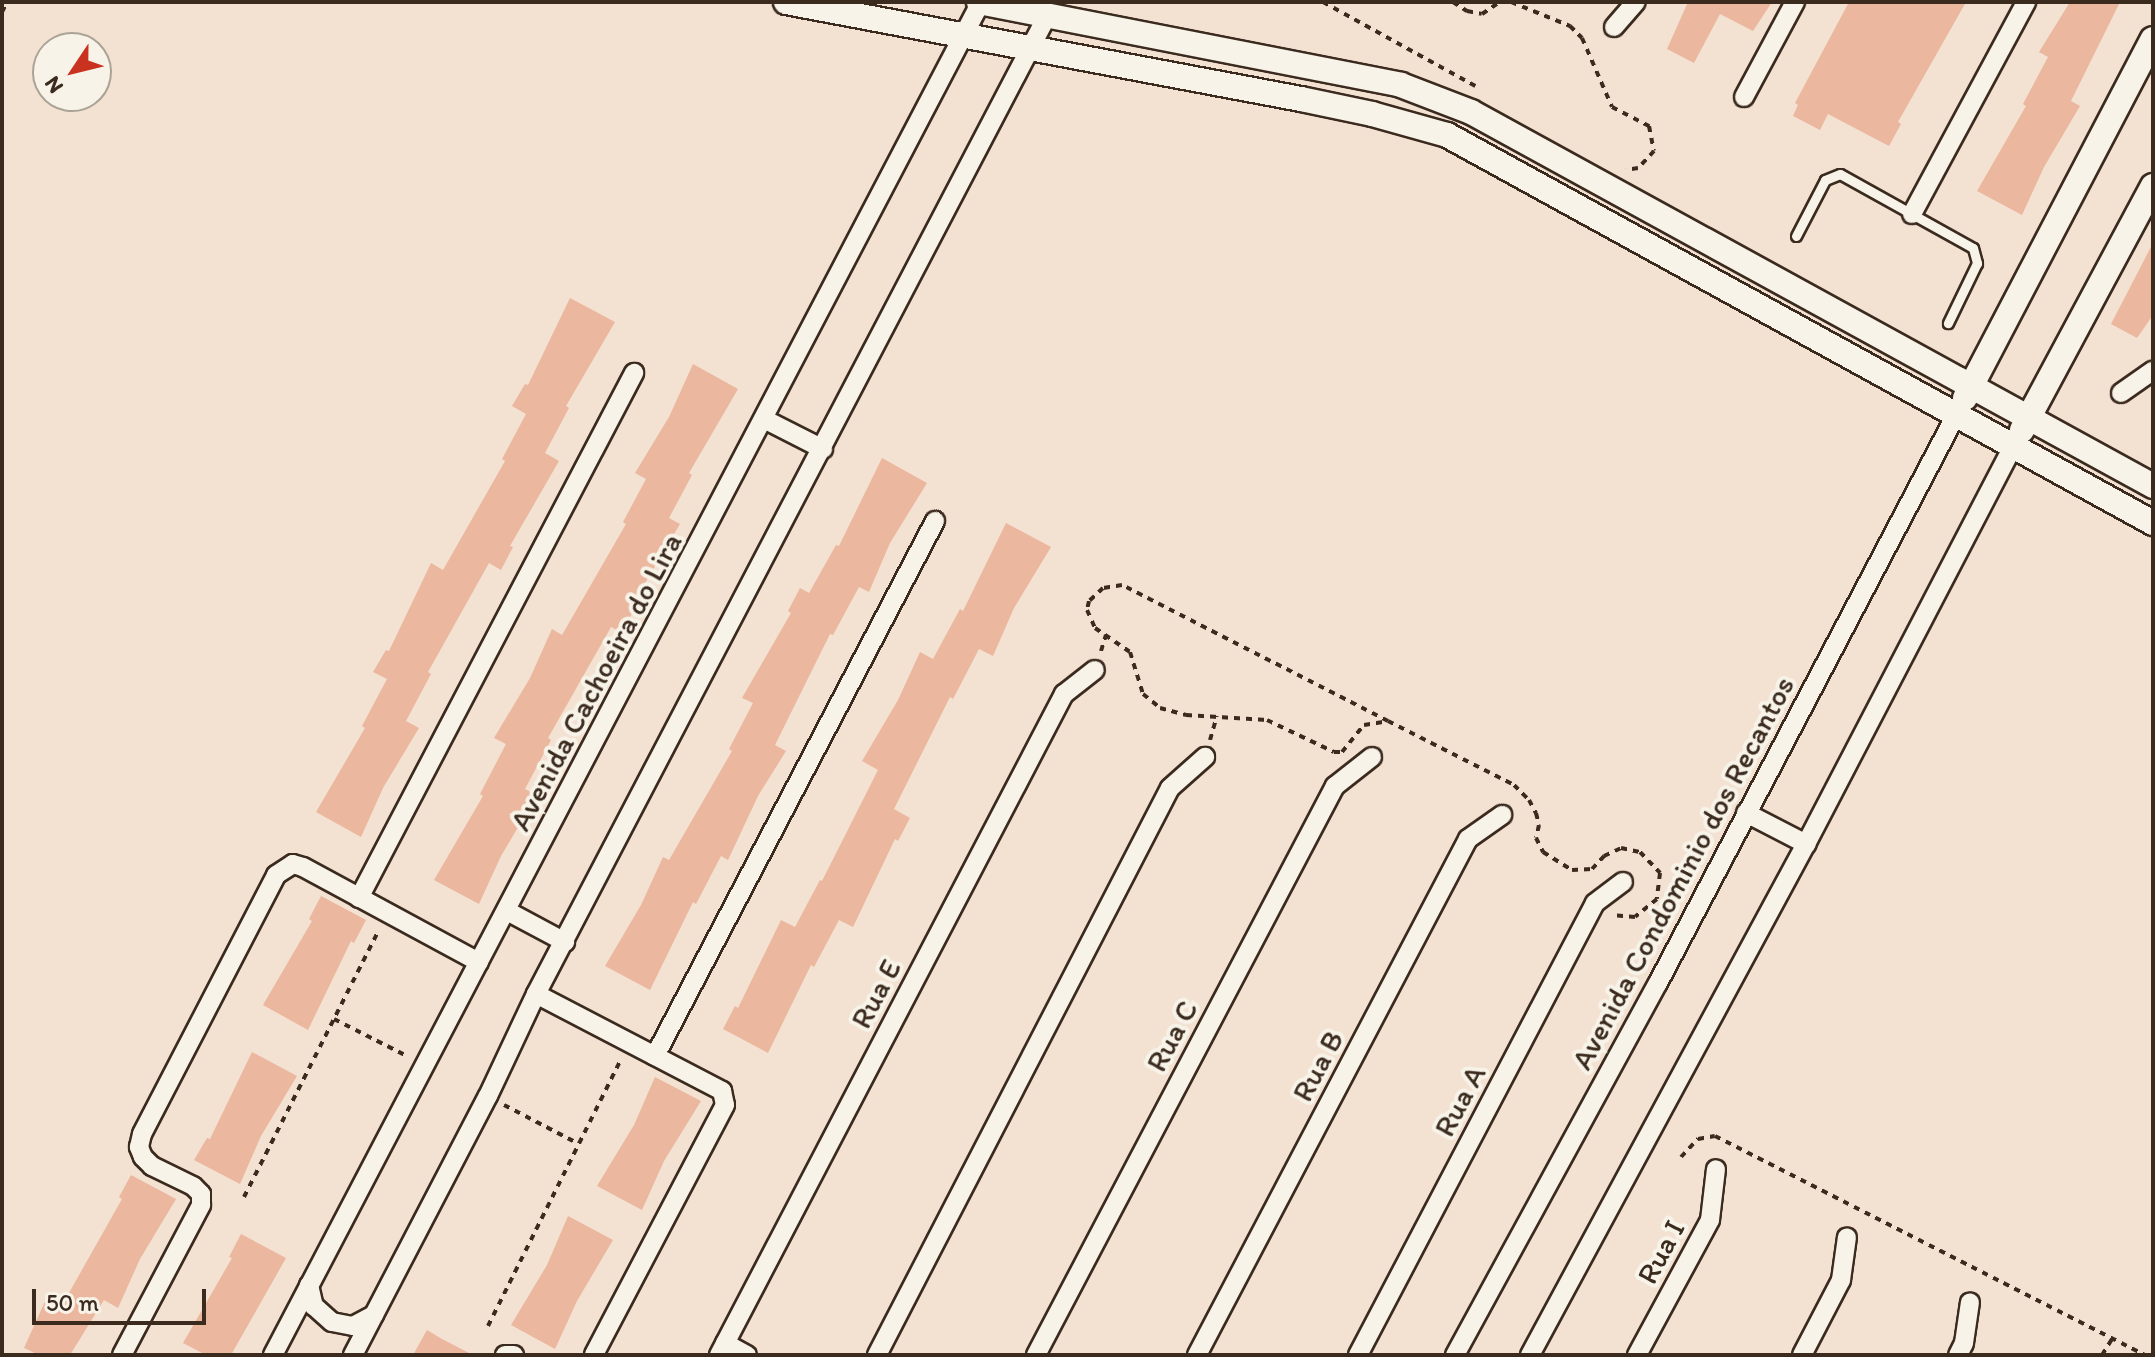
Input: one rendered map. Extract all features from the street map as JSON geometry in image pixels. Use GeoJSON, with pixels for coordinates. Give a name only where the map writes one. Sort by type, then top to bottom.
{"type":"FeatureCollection","features":[{"type":"Feature","properties":{"kind":"street"},"geometry":{"type":"LineString","coordinates":[[786,2],[1031,46],[1372,114],[1447,135],[2153,523]]}},
{"type":"Feature","properties":{"kind":"street"},"geometry":{"type":"LineString","coordinates":[[980,2],[1050,9],[1401,85],[1471,112],[2153,486]]}},
{"type":"Feature","properties":{"kind":"street","name":"Avenida Cachoeira do Lira"},"geometry":{"type":"LineString","coordinates":[[273,1355],[766,420],[966,35],[980,2]]}},
{"type":"Feature","properties":{"kind":"street"},"geometry":{"type":"LineString","coordinates":[[1614,27],[1636,2]]}},
{"type":"Feature","properties":{"kind":"street"},"geometry":{"type":"LineString","coordinates":[[1744,97],[1795,2]]}},
{"type":"Feature","properties":{"kind":"street"},"geometry":{"type":"LineString","coordinates":[[1912,214],[2026,2]]}},
{"type":"Feature","properties":{"kind":"street"},"geometry":{"type":"LineString","coordinates":[[353,1355],[488,1096],[536,994],[1050,9]]}},
{"type":"Feature","properties":{"kind":"street"},"geometry":{"type":"LineString","coordinates":[[1956,415],[2153,39]]}},
{"type":"Feature","properties":{"kind":"street"},"geometry":{"type":"LineString","coordinates":[[1530,1355],[1806,844],[2013,446],[2153,186]]}},
{"type":"Feature","properties":{"kind":"street"},"geometry":{"type":"LineString","coordinates":[[2121,393],[2153,371]]}},
{"type":"Feature","properties":{"kind":"street"},"geometry":{"type":"LineString","coordinates":[[359,898],[634,373]]}},
{"type":"Feature","properties":{"kind":"street","name":"Avenida Condominio dos Recantos"},"geometry":{"type":"LineString","coordinates":[[1455,1355],[1658,983],[1956,415]]}},
{"type":"Feature","properties":{"kind":"street"},"geometry":{"type":"LineString","coordinates":[[766,420],[823,449]]}},
{"type":"Feature","properties":{"kind":"street"},"geometry":{"type":"LineString","coordinates":[[655,1056],[935,521]]}},
{"type":"Feature","properties":{"kind":"street","name":"Rua E"},"geometry":{"type":"LineString","coordinates":[[722,1349],[1064,694],[1095,670]]}},
{"type":"Feature","properties":{"kind":"street"},"geometry":{"type":"LineString","coordinates":[[877,1355],[1170,788],[1205,757]]}},
{"type":"Feature","properties":{"kind":"street","name":"Rua C"},"geometry":{"type":"LineString","coordinates":[[1036,1355],[1335,786],[1372,757]]}},
{"type":"Feature","properties":{"kind":"street"},"geometry":{"type":"LineString","coordinates":[[1746,813],[1806,844]]}},
{"type":"Feature","properties":{"kind":"street","name":"Rua B"},"geometry":{"type":"LineString","coordinates":[[1197,1355],[1468,839],[1502,815]]}},
{"type":"Feature","properties":{"kind":"street"},"geometry":{"type":"LineString","coordinates":[[122,1355],[201,1205],[201,1194],[193,1186],[152,1166],[143,1157],[139,1147],[142,1134],[276,875],[293,864],[479,962]]}},
{"type":"Feature","properties":{"kind":"street","name":"Rua A"},"geometry":{"type":"LineString","coordinates":[[1358,1355],[1595,903],[1623,882]]}},
{"type":"Feature","properties":{"kind":"street"},"geometry":{"type":"LineString","coordinates":[[507,911],[565,942]]}},
{"type":"Feature","properties":{"kind":"street"},"geometry":{"type":"LineString","coordinates":[[536,994],[722,1091],[725,1105],[594,1355]]}},
{"type":"Feature","properties":{"kind":"street","name":"Rua I"},"geometry":{"type":"LineString","coordinates":[[1637,1355],[1710,1220],[1716,1169]]}},
{"type":"Feature","properties":{"kind":"street"},"geometry":{"type":"LineString","coordinates":[[1802,1355],[1841,1280],[1847,1237]]}},
{"type":"Feature","properties":{"kind":"street"},"geometry":{"type":"LineString","coordinates":[[309,1285],[314,1306],[332,1322],[353,1326],[374,1315]]}},
{"type":"Feature","properties":{"kind":"street"},"geometry":{"type":"LineString","coordinates":[[1958,1355],[1964,1343],[1970,1302]]}},
{"type":"Feature","properties":{"kind":"street"},"geometry":{"type":"LineString","coordinates":[[722,1349],[747,1355]]}},
{"type":"Feature","properties":{"kind":"street"},"geometry":{"type":"LineString","coordinates":[[505,1355],[514,1355]]}},
{"type":"Feature","properties":{"kind":"lane"},"geometry":{"type":"LineString","coordinates":[[1796,236],[1831,175],[1840,174],[1973,248],[1977,263],[1948,323]]}},
{"type":"Feature","properties":{"kind":"path"},"geometry":{"type":"LineString","coordinates":[[2,12],[7,2]]}},
{"type":"Feature","properties":{"kind":"path"},"geometry":{"type":"LineString","coordinates":[[1323,2],[1489,94]]}},
{"type":"Feature","properties":{"kind":"path"},"geometry":{"type":"LineString","coordinates":[[1453,2],[1482,14],[1500,2]]}},
{"type":"Feature","properties":{"kind":"path"},"geometry":{"type":"LineString","coordinates":[[1511,2],[1570,26],[1582,38],[1612,107],[1649,126],[1654,151],[1646,163],[1627,170],[1613,163]]}},
{"type":"Feature","properties":{"kind":"path"},"geometry":{"type":"LineString","coordinates":[[1388,721],[1364,725],[1342,752],[1334,752],[1267,720],[1186,715],[1160,708],[1143,694],[1130,652],[1095,628],[1087,610],[1089,601],[1103,588],[1122,585],[1514,785],[1529,800],[1536,813],[1539,825],[1536,838],[1543,852],[1572,870],[1592,869],[1604,856],[1621,848],[1640,852],[1653,862],[1661,883],[1650,908],[1635,917],[1612,915]]}},
{"type":"Feature","properties":{"kind":"path"},"geometry":{"type":"LineString","coordinates":[[244,1197],[388,913]]}},
{"type":"Feature","properties":{"kind":"path"},"geometry":{"type":"LineString","coordinates":[[334,1019],[427,1066]]}},
{"type":"Feature","properties":{"kind":"path"},"geometry":{"type":"LineString","coordinates":[[488,1326],[630,1042]]}},
{"type":"Feature","properties":{"kind":"path"},"geometry":{"type":"LineString","coordinates":[[488,1096],[577,1143]]}},
{"type":"Feature","properties":{"kind":"path"},"geometry":{"type":"LineString","coordinates":[[1681,1157],[1698,1139],[1715,1136],[2145,1355]]}},
{"type":"Feature","properties":{"kind":"path"},"geometry":{"type":"LineString","coordinates":[[2102,1355],[2112,1339]]}},
{"type":"Feature","properties":{"kind":"building"},"geometry":{"type":"Polygon","coordinates":[[[1688,2],[1772,2],[1753,31],[1720,14],[1694,63],[1667,49],[1688,2]]]}},
{"type":"Feature","properties":{"kind":"building"},"geometry":{"type":"Polygon","coordinates":[[[1849,2],[1966,2],[1898,122],[1901,124],[1889,146],[1828,114],[1820,130],[1793,116],[1798,105],[1795,103],[1849,2]]]}},
{"type":"Feature","properties":{"kind":"building"},"geometry":{"type":"Polygon","coordinates":[[[2070,2],[2120,2],[2071,101],[2080,106],[2044,167],[2022,215],[1977,191],[2026,106],[2023,104],[2048,57],[2039,52],[2070,2]]]}},
{"type":"Feature","properties":{"kind":"building"},"geometry":{"type":"Polygon","coordinates":[[[2153,243],[2153,315],[2137,338],[2111,324],[2153,243]]]}},
{"type":"Feature","properties":{"kind":"building"},"geometry":{"type":"Polygon","coordinates":[[[570,298],[615,322],[566,406],[569,408],[545,453],[559,461],[510,546],[513,547],[501,570],[489,563],[428,672],[431,674],[406,721],[419,728],[383,788],[361,837],[316,812],[365,728],[362,726],[387,679],[373,672],[386,650],[389,651],[431,563],[443,570],[505,461],[502,459],[526,414],[512,406],[525,384],[528,385],[570,298]]]}},
{"type":"Feature","properties":{"kind":"building"},"geometry":{"type":"Polygon","coordinates":[[[693,364],[738,389],[689,473],[692,475],[669,518],[680,524],[631,609],[634,610],[622,633],[611,627],[548,738],[551,740],[525,789],[537,795],[501,856],[479,904],[434,880],[483,796],[480,794],[506,744],[494,738],[530,678],[552,629],[562,635],[626,524],[623,522],[646,479],[635,473],[669,417],[693,364]]]}},
{"type":"Feature","properties":{"kind":"building"},"geometry":{"type":"Polygon","coordinates":[[[882,458],[927,483],[890,543],[869,592],[859,587],[833,635],[830,634],[775,745],[786,751],[758,796],[728,860],[721,856],[696,904],[693,902],[650,990],[605,966],[641,905],[663,857],[669,860],[732,751],[729,749],[753,703],[742,698],[791,613],[788,611],[800,588],[809,593],[836,545],[839,546],[882,458]]]}},
{"type":"Feature","properties":{"kind":"building"},"geometry":{"type":"Polygon","coordinates":[[[1006,523],[1051,547],[1014,608],[993,656],[979,649],[953,699],[950,697],[894,809],[910,818],[898,841],[895,839],[853,927],[839,920],[814,967],[811,965],[768,1053],[723,1029],[735,1006],[738,1008],[781,920],[795,927],[822,881],[878,770],[862,761],[898,700],[920,652],[933,659],[960,609],[963,611],[1006,523]]]}},
{"type":"Feature","properties":{"kind":"building"},"geometry":{"type":"Polygon","coordinates":[[[321,896],[366,920],[354,943],[351,941],[308,1030],[263,1005],[312,921],[309,919],[321,896]]]}},
{"type":"Feature","properties":{"kind":"building"},"geometry":{"type":"Polygon","coordinates":[[[252,1052],[297,1076],[261,1136],[240,1184],[194,1160],[207,1138],[210,1139],[252,1052]]]}},
{"type":"Feature","properties":{"kind":"building"},"geometry":{"type":"Polygon","coordinates":[[[655,1077],[701,1101],[664,1161],[642,1210],[597,1186],[634,1125],[655,1077]]]}},
{"type":"Feature","properties":{"kind":"building"},"geometry":{"type":"Polygon","coordinates":[[[131,1175],[176,1199],[140,1259],[118,1308],[104,1300],[70,1355],[39,1355],[24,1348],[46,1299],[61,1307],[122,1199],[119,1197],[131,1175]]]}},
{"type":"Feature","properties":{"kind":"building"},"geometry":{"type":"Polygon","coordinates":[[[568,1216],[613,1240],[577,1301],[555,1349],[511,1325],[547,1265],[568,1216]]]}},
{"type":"Feature","properties":{"kind":"building"},"geometry":{"type":"Polygon","coordinates":[[[241,1234],[286,1258],[231,1355],[206,1355],[183,1343],[232,1258],[229,1257],[241,1234]]]}},
{"type":"Feature","properties":{"kind":"building"},"geometry":{"type":"Polygon","coordinates":[[[427,1330],[442,1339],[473,1355],[413,1355],[427,1330]]]}}]}
